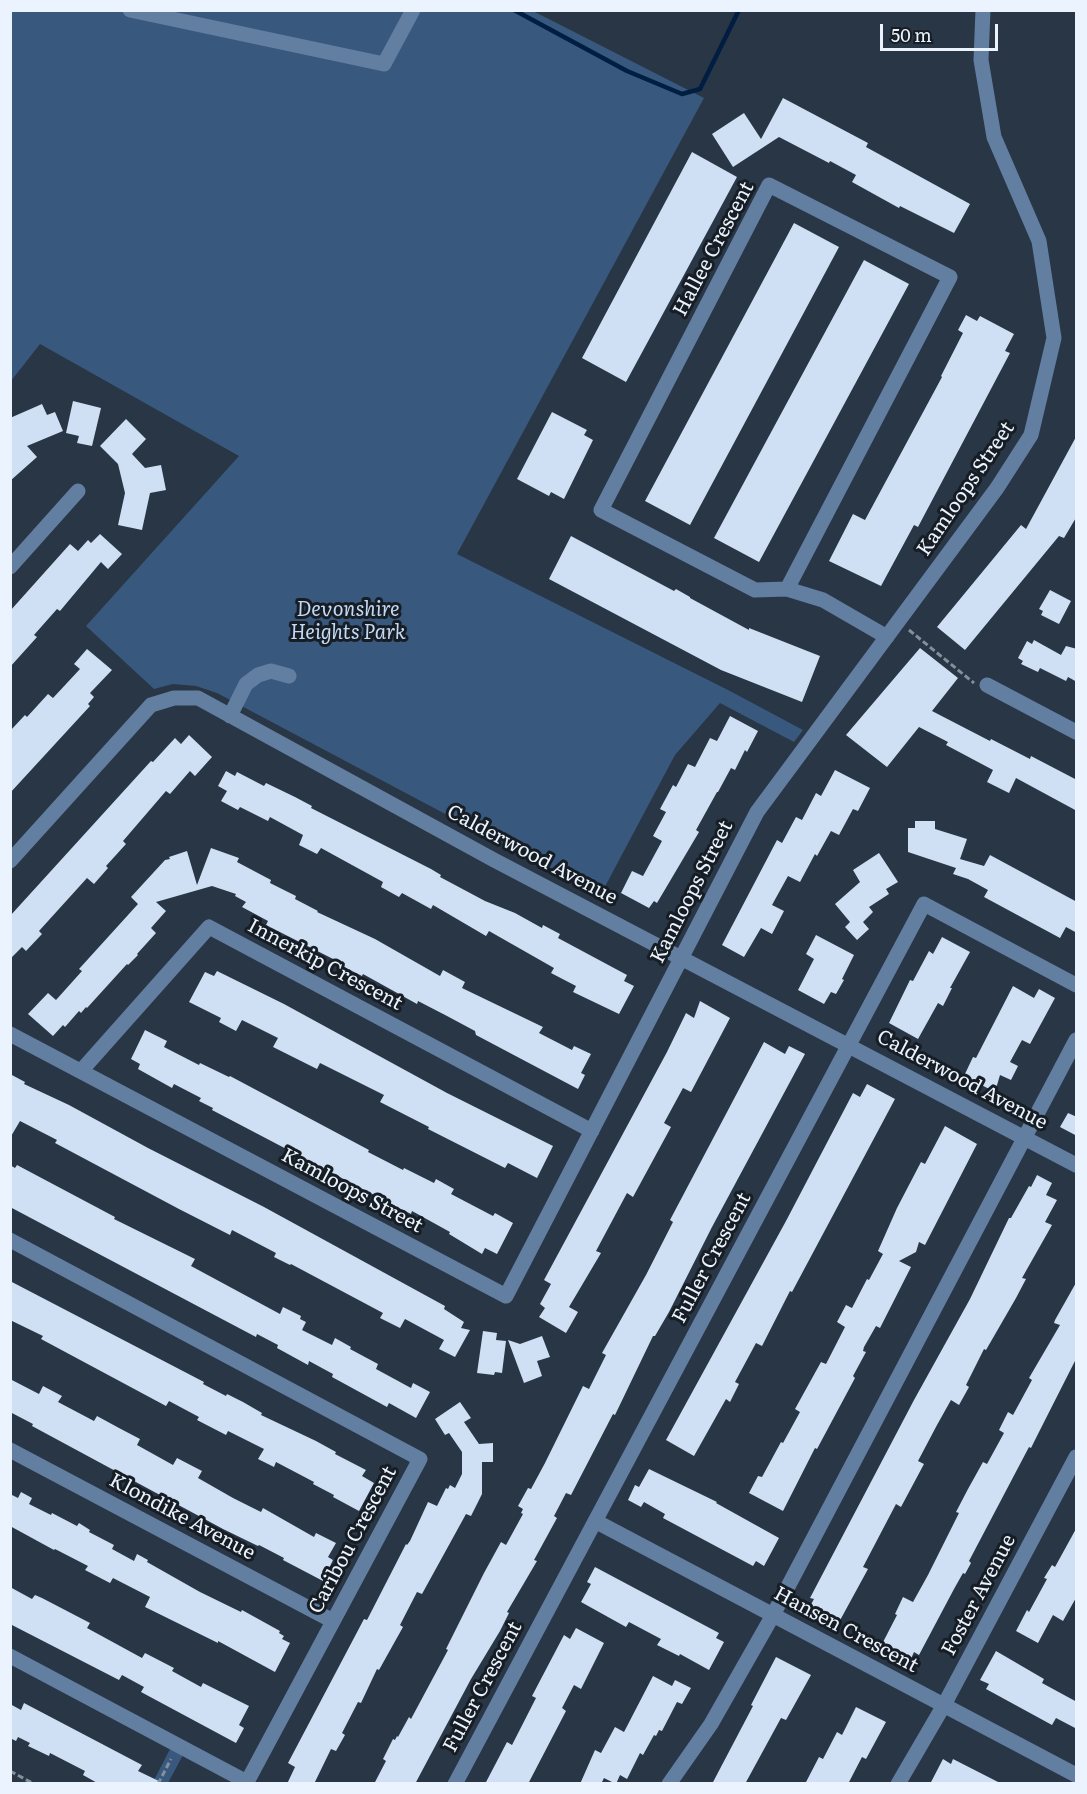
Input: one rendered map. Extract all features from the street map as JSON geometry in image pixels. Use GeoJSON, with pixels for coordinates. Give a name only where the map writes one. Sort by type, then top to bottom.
{"type":"FeatureCollection","features":[{"type":"Feature","properties":{"kind":"street"},"geometry":{"type":"LineString","coordinates":[[130,10],[192,17],[384,64],[413,10]]}},
{"type":"Feature","properties":{"kind":"street","name":"Kamloops Street"},"geometry":{"type":"LineString","coordinates":[[10,1034],[506,1296],[757,812],[997,488],[1031,435],[1054,338],[1038,241],[994,137],[981,60],[983,10]]}},
{"type":"Feature","properties":{"kind":"street","name":"Hallee Crescent"},"geometry":{"type":"LineString","coordinates":[[788,589],[950,277],[769,185],[601,510],[755,590],[788,589],[823,600],[887,637]]}},
{"type":"Feature","properties":{"kind":"street"},"geometry":{"type":"LineString","coordinates":[[10,567],[78,491]]}},
{"type":"Feature","properties":{"kind":"street"},"geometry":{"type":"LineString","coordinates":[[230,716],[246,684],[258,675],[271,671],[289,676]]}},
{"type":"Feature","properties":{"kind":"street"},"geometry":{"type":"LineString","coordinates":[[981,684],[1077,732]]}},
{"type":"Feature","properties":{"kind":"street","name":"Calderwood Avenue"},"geometry":{"type":"LineString","coordinates":[[10,861],[151,705],[174,698],[198,698],[484,854],[1077,1165]]}},
{"type":"Feature","properties":{"kind":"street","name":"Fuller Crescent"},"geometry":{"type":"LineString","coordinates":[[455,1784],[924,904],[1077,985]]}},
{"type":"Feature","properties":{"kind":"street","name":"Innerkip Crescent"},"geometry":{"type":"LineString","coordinates":[[81,1071],[209,927],[592,1131]]}},
{"type":"Feature","properties":{"kind":"street"},"geometry":{"type":"LineString","coordinates":[[669,1784],[711,1724],[773,1615],[1077,1040]]}},
{"type":"Feature","properties":{"kind":"street","name":"Caribou Crescent"},"geometry":{"type":"LineString","coordinates":[[10,1240],[420,1459],[247,1782],[10,1656]]}},
{"type":"Feature","properties":{"kind":"street","name":"Klondike Avenue"},"geometry":{"type":"LineString","coordinates":[[10,1450],[333,1621]]}},
{"type":"Feature","properties":{"kind":"street","name":"Foster Avenue"},"geometry":{"type":"LineString","coordinates":[[898,1784],[944,1706],[1077,1456]]}},
{"type":"Feature","properties":{"kind":"street","name":"Hansen Crescent"},"geometry":{"type":"LineString","coordinates":[[595,1521],[1077,1775]]}},
{"type":"Feature","properties":{"kind":"path"},"geometry":{"type":"LineString","coordinates":[[910,632],[981,684]]}},
{"type":"Feature","properties":{"kind":"path"},"geometry":{"type":"LineString","coordinates":[[158,1784],[174,1754]]}},
{"type":"Feature","properties":{"kind":"path"},"geometry":{"type":"LineString","coordinates":[[10,1771],[34,1784]]}},
{"type":"Feature","properties":{"kind":"green space","name":"Devonshire Heights Park"},"geometry":{"type":"Polygon","coordinates":[[[11,11],[533,11],[704,98],[457,554],[803,730],[794,742],[720,703],[675,755],[600,896],[217,693],[196,686],[173,684],[154,689],[86,626],[239,456],[40,344],[11,381],[11,11]]]}},
{"type":"Feature","properties":{"kind":"green space"},"geometry":{"type":"Polygon","coordinates":[[[170,1749],[183,1755],[168,1783],[152,1784],[170,1749]]]}},
{"type":"Feature","properties":{"kind":"building"},"geometry":{"type":"Polygon","coordinates":[[[783,98],[868,143],[866,147],[970,204],[954,233],[900,206],[899,208],[852,182],[856,175],[779,137],[733,167],[712,134],[744,113],[761,139],[783,98]]]}},
{"type":"Feature","properties":{"kind":"building"},"geometry":{"type":"Polygon","coordinates":[[[692,152],[737,177],[626,382],[582,358],[692,152]]]}},
{"type":"Feature","properties":{"kind":"building"},"geometry":{"type":"Polygon","coordinates":[[[794,223],[839,247],[690,525],[645,501],[794,223]]]}},
{"type":"Feature","properties":{"kind":"building"},"geometry":{"type":"Polygon","coordinates":[[[864,260],[909,284],[759,562],[714,538],[864,260]]]}},
{"type":"Feature","properties":{"kind":"building"},"geometry":{"type":"Polygon","coordinates":[[[966,315],[977,321],[980,316],[1014,334],[1005,351],[1010,353],[918,527],[914,525],[881,586],[829,561],[853,514],[865,520],[942,377],[963,333],[958,330],[966,315]]]}},
{"type":"Feature","properties":{"kind":"building"},"geometry":{"type":"Polygon","coordinates":[[[73,401],[101,408],[92,446],[77,443],[79,436],[66,433],[73,401]]]}},
{"type":"Feature","properties":{"kind":"building"},"geometry":{"type":"Polygon","coordinates":[[[42,404],[47,415],[55,412],[63,431],[27,446],[37,457],[10,481],[10,418],[42,404]]]}},
{"type":"Feature","properties":{"kind":"building"},"geometry":{"type":"Polygon","coordinates":[[[552,412],[587,430],[584,435],[593,440],[564,499],[551,492],[549,496],[517,479],[552,412]]]}},
{"type":"Feature","properties":{"kind":"building"},"geometry":{"type":"Polygon","coordinates":[[[126,419],[146,439],[132,454],[145,468],[161,465],[166,490],[150,493],[142,530],[118,525],[125,493],[118,464],[100,446],[126,419]]]}},
{"type":"Feature","properties":{"kind":"building"},"geometry":{"type":"Polygon","coordinates":[[[1077,435],[1077,516],[1064,538],[1059,536],[965,650],[937,627],[1021,525],[1026,529],[1077,435]]]}},
{"type":"Feature","properties":{"kind":"building"},"geometry":{"type":"Polygon","coordinates":[[[100,534],[122,554],[108,569],[101,562],[60,611],[57,609],[34,635],[37,637],[10,667],[10,611],[70,544],[78,551],[88,540],[91,543],[100,534]]]}},
{"type":"Feature","properties":{"kind":"building"},"geometry":{"type":"Polygon","coordinates":[[[571,536],[674,591],[676,589],[749,630],[749,628],[820,656],[802,702],[721,670],[549,579],[571,536]]]}},
{"type":"Feature","properties":{"kind":"building"},"geometry":{"type":"Polygon","coordinates":[[[1050,590],[1071,601],[1059,624],[1041,615],[1043,611],[1039,609],[1050,590]]]}},
{"type":"Feature","properties":{"kind":"building"},"geometry":{"type":"Polygon","coordinates":[[[1034,640],[1061,655],[1066,646],[1077,649],[1077,682],[1068,677],[1066,681],[1040,668],[1038,672],[1021,664],[1023,661],[1018,658],[1027,641],[1032,644],[1034,640]]]}},
{"type":"Feature","properties":{"kind":"building"},"geometry":{"type":"Polygon","coordinates":[[[920,648],[958,678],[932,711],[990,741],[991,739],[1030,759],[1031,756],[1077,780],[1077,811],[1016,778],[1009,793],[987,782],[993,770],[946,745],[948,742],[919,727],[887,767],[846,735],[920,648]]]}},
{"type":"Feature","properties":{"kind":"building"},"geometry":{"type":"Polygon","coordinates":[[[87,649],[112,670],[90,693],[94,697],[88,704],[90,706],[10,793],[10,731],[25,715],[27,717],[48,694],[53,698],[80,669],[74,664],[87,649]]]}},
{"type":"Feature","properties":{"kind":"building"},"geometry":{"type":"Polygon","coordinates":[[[730,716],[758,731],[735,770],[731,768],[696,830],[699,832],[657,903],[654,901],[649,908],[621,893],[632,871],[643,876],[662,841],[653,836],[666,812],[660,809],[673,785],[676,787],[688,764],[695,767],[710,738],[717,741],[730,716]]]}},
{"type":"Feature","properties":{"kind":"building"},"geometry":{"type":"Polygon","coordinates":[[[189,735],[212,757],[195,776],[190,771],[170,794],[166,791],[123,841],[126,844],[106,866],[108,868],[94,884],[87,878],[39,931],[42,934],[26,951],[22,947],[10,959],[10,916],[151,761],[153,762],[175,738],[181,744],[189,735]]]}},
{"type":"Feature","properties":{"kind":"building"},"geometry":{"type":"Polygon","coordinates":[[[835,770],[870,788],[858,811],[853,809],[839,835],[831,831],[800,882],[788,876],[772,905],[784,911],[772,934],[761,928],[744,957],[722,945],[777,840],[782,843],[796,817],[802,820],[816,793],[821,796],[835,770]]]}},
{"type":"Feature","properties":{"kind":"building"},"geometry":{"type":"Polygon","coordinates":[[[226,771],[235,776],[237,772],[264,786],[266,783],[295,797],[312,806],[311,808],[431,869],[441,875],[440,877],[485,901],[560,934],[558,938],[627,975],[624,981],[634,986],[619,1014],[573,992],[576,986],[551,973],[554,968],[489,931],[486,936],[433,905],[431,909],[402,893],[399,897],[381,887],[383,882],[321,848],[317,854],[299,845],[303,835],[270,817],[268,821],[240,807],[238,810],[221,801],[227,791],[218,786],[226,771]]]}},
{"type":"Feature","properties":{"kind":"building"},"geometry":{"type":"Polygon","coordinates":[[[915,821],[935,821],[935,829],[967,839],[960,859],[984,866],[990,855],[1077,902],[1077,933],[1066,927],[1060,938],[984,897],[988,890],[953,874],[956,868],[908,852],[908,828],[915,828],[915,821]]]}},
{"type":"Feature","properties":{"kind":"building"},"geometry":{"type":"Polygon","coordinates":[[[211,848],[239,858],[237,862],[271,880],[270,883],[296,896],[295,899],[317,912],[375,939],[440,976],[443,970],[465,982],[462,988],[543,1027],[539,1033],[572,1050],[574,1046],[591,1054],[581,1073],[585,1075],[578,1089],[476,1035],[475,1031],[447,1016],[418,1001],[417,1004],[266,925],[268,921],[242,907],[246,902],[235,896],[236,894],[212,886],[156,902],[166,911],[151,928],[156,933],[87,1008],[81,1013],[79,1011],[65,1027],[63,1025],[53,1036],[28,1014],[48,993],[56,1000],[82,971],[79,969],[138,904],[131,897],[165,860],[187,851],[197,885],[211,848]]]}},
{"type":"Feature","properties":{"kind":"building"},"geometry":{"type":"Polygon","coordinates":[[[879,853],[898,882],[886,889],[889,894],[869,907],[873,912],[863,922],[869,929],[857,940],[845,927],[850,922],[835,904],[860,882],[853,870],[879,853]]]}},
{"type":"Feature","properties":{"kind":"building"},"geometry":{"type":"Polygon","coordinates":[[[816,935],[854,955],[836,994],[831,992],[824,1004],[798,990],[814,959],[806,954],[816,935]]]}},
{"type":"Feature","properties":{"kind":"building"},"geometry":{"type":"Polygon","coordinates":[[[942,937],[970,952],[943,1006],[938,1003],[918,1039],[889,1023],[910,980],[913,981],[929,951],[933,954],[942,937]]]}},
{"type":"Feature","properties":{"kind":"building"},"geometry":{"type":"Polygon","coordinates":[[[217,971],[284,1004],[447,1093],[553,1146],[537,1178],[508,1163],[505,1168],[428,1129],[429,1127],[380,1102],[384,1095],[320,1063],[317,1069],[273,1047],[278,1038],[242,1020],[236,1031],[219,1022],[221,1018],[189,1002],[205,972],[214,976],[217,971]]]}},
{"type":"Feature","properties":{"kind":"building"},"geometry":{"type":"Polygon","coordinates":[[[1013,986],[1034,998],[1039,989],[1055,998],[1030,1044],[1022,1040],[1010,1062],[1018,1066],[1011,1080],[1000,1075],[995,1092],[964,1076],[973,1057],[976,1058],[1013,986]]]}},
{"type":"Feature","properties":{"kind":"building"},"geometry":{"type":"Polygon","coordinates":[[[700,1001],[730,1018],[691,1092],[683,1088],[664,1123],[671,1127],[633,1197],[627,1193],[596,1251],[601,1253],[569,1307],[578,1312],[566,1333],[539,1317],[545,1308],[540,1304],[551,1284],[544,1280],[686,1013],[694,1018],[700,1001]]]}},
{"type":"Feature","properties":{"kind":"building"},"geometry":{"type":"Polygon","coordinates":[[[145,1030],[167,1041],[164,1047],[199,1065],[200,1063],[230,1076],[403,1170],[404,1168],[434,1183],[436,1179],[454,1189],[451,1194],[493,1216],[495,1213],[513,1223],[497,1254],[485,1248],[482,1254],[449,1234],[450,1232],[412,1211],[411,1214],[397,1207],[212,1110],[213,1108],[199,1101],[201,1098],[174,1084],[172,1088],[138,1069],[140,1064],[131,1059],[145,1030]]]}},
{"type":"Feature","properties":{"kind":"building"},"geometry":{"type":"Polygon","coordinates":[[[764,1042],[785,1054],[789,1046],[805,1054],[669,1312],[653,1336],[615,1415],[613,1414],[571,1495],[566,1493],[554,1516],[557,1518],[534,1560],[537,1561],[507,1612],[509,1613],[500,1631],[471,1679],[415,1784],[374,1784],[386,1761],[383,1759],[393,1739],[398,1737],[409,1717],[411,1719],[501,1542],[506,1545],[523,1514],[521,1513],[523,1509],[518,1506],[528,1488],[531,1489],[583,1386],[589,1389],[606,1355],[602,1353],[646,1275],[673,1222],[670,1220],[764,1042]]]}},
{"type":"Feature","properties":{"kind":"building"},"geometry":{"type":"Polygon","coordinates":[[[10,1074],[25,1082],[24,1084],[69,1105],[264,1207],[445,1306],[444,1309],[464,1322],[461,1328],[470,1330],[455,1357],[439,1349],[444,1340],[405,1319],[400,1328],[380,1318],[383,1313],[274,1257],[276,1253],[232,1230],[230,1235],[179,1209],[55,1143],[57,1140],[20,1121],[10,1138],[10,1074]]]}},
{"type":"Feature","properties":{"kind":"building"},"geometry":{"type":"Polygon","coordinates":[[[867,1084],[895,1099],[762,1346],[756,1343],[735,1382],[739,1384],[730,1402],[726,1399],[694,1456],[666,1440],[853,1093],[860,1097],[867,1084]]]}},
{"type":"Feature","properties":{"kind":"building"},"geometry":{"type":"Polygon","coordinates":[[[1068,1113],[1077,1117],[1077,1136],[1060,1127],[1068,1113]]]}},
{"type":"Feature","properties":{"kind":"building"},"geometry":{"type":"Polygon","coordinates":[[[945,1126],[977,1144],[925,1245],[919,1242],[916,1252],[899,1261],[911,1267],[880,1328],[876,1326],[864,1347],[863,1351],[866,1352],[853,1376],[855,1378],[817,1449],[815,1448],[783,1511],[749,1493],[758,1476],[762,1477],[781,1442],[783,1443],[800,1412],[795,1409],[821,1362],[826,1364],[845,1327],[837,1322],[846,1305],[852,1308],[867,1279],[869,1280],[883,1254],[878,1251],[897,1208],[921,1162],[925,1164],[945,1126]]]}},
{"type":"Feature","properties":{"kind":"building"},"geometry":{"type":"Polygon","coordinates":[[[10,1165],[15,1168],[17,1165],[115,1217],[114,1219],[195,1259],[191,1266],[280,1314],[283,1307],[301,1316],[300,1319],[306,1322],[302,1330],[332,1345],[335,1338],[378,1364],[376,1369],[411,1388],[413,1383],[430,1392],[416,1418],[389,1403],[387,1407],[332,1377],[333,1374],[309,1361],[308,1365],[277,1348],[278,1345],[257,1334],[256,1337],[10,1207],[10,1165]]]}},
{"type":"Feature","properties":{"kind":"building"},"geometry":{"type":"Polygon","coordinates":[[[1037,1175],[1052,1183],[1046,1195],[1057,1200],[1045,1222],[1052,1225],[1022,1278],[1026,1279],[1016,1298],[986,1350],[984,1349],[959,1405],[951,1400],[937,1425],[918,1461],[924,1464],[901,1507],[896,1504],[863,1567],[868,1569],[838,1624],[809,1608],[814,1599],[810,1598],[970,1299],[1009,1218],[1037,1175]]]}},
{"type":"Feature","properties":{"kind":"building"},"geometry":{"type":"Polygon","coordinates":[[[10,1281],[204,1382],[203,1384],[226,1396],[227,1394],[243,1402],[262,1413],[261,1415],[316,1441],[366,1470],[362,1476],[374,1483],[359,1511],[333,1497],[334,1495],[313,1484],[314,1482],[276,1462],[274,1467],[258,1459],[264,1449],[228,1431],[226,1435],[197,1420],[199,1417],[169,1401],[166,1406],[41,1339],[43,1336],[10,1320],[10,1281]]]}},
{"type":"Feature","properties":{"kind":"building"},"geometry":{"type":"Polygon","coordinates":[[[1077,1281],[1077,1357],[1031,1448],[1029,1447],[969,1561],[971,1563],[965,1574],[963,1573],[919,1655],[914,1652],[910,1661],[881,1646],[897,1615],[895,1614],[903,1597],[913,1602],[928,1575],[959,1513],[956,1512],[968,1489],[983,1462],[987,1464],[1004,1433],[999,1430],[1008,1412],[1013,1415],[1032,1380],[1029,1378],[1060,1325],[1054,1323],[1055,1320],[1077,1281]]]}},
{"type":"Feature","properties":{"kind":"building"},"geometry":{"type":"Polygon","coordinates":[[[483,1331],[497,1333],[496,1340],[506,1341],[502,1373],[495,1372],[494,1375],[477,1373],[483,1331]]]}},
{"type":"Feature","properties":{"kind":"building"},"geometry":{"type":"Polygon","coordinates":[[[542,1336],[550,1357],[537,1361],[542,1376],[524,1383],[508,1340],[520,1344],[542,1336]]]}},
{"type":"Feature","properties":{"kind":"building"},"geometry":{"type":"Polygon","coordinates":[[[10,1379],[39,1394],[43,1386],[62,1396],[58,1402],[94,1421],[97,1416],[140,1439],[137,1445],[173,1465],[177,1458],[202,1471],[198,1478],[233,1498],[261,1512],[263,1508],[314,1537],[316,1533],[336,1543],[328,1557],[333,1560],[323,1581],[283,1560],[284,1558],[223,1529],[32,1426],[33,1424],[10,1412],[10,1379]]]}},
{"type":"Feature","properties":{"kind":"building"},"geometry":{"type":"Polygon","coordinates":[[[460,1402],[471,1418],[464,1422],[479,1444],[493,1443],[493,1462],[482,1462],[482,1494],[471,1516],[466,1514],[422,1594],[417,1592],[400,1625],[403,1627],[379,1670],[377,1669],[361,1703],[358,1702],[342,1733],[345,1735],[336,1751],[331,1749],[314,1784],[287,1784],[295,1767],[288,1763],[364,1619],[367,1620],[406,1544],[410,1541],[428,1502],[437,1506],[446,1488],[448,1489],[450,1485],[455,1488],[462,1474],[462,1452],[449,1433],[445,1435],[435,1419],[460,1402]]]}},
{"type":"Feature","properties":{"kind":"building"},"geometry":{"type":"Polygon","coordinates":[[[649,1469],[717,1502],[779,1538],[764,1566],[756,1561],[753,1566],[663,1518],[665,1514],[644,1502],[641,1507],[628,1500],[635,1485],[639,1487],[649,1469]]]}},
{"type":"Feature","properties":{"kind":"building"},"geometry":{"type":"Polygon","coordinates":[[[21,1492],[32,1498],[29,1504],[77,1526],[79,1523],[90,1530],[89,1532],[114,1545],[112,1549],[134,1561],[137,1554],[200,1592],[241,1612],[242,1610],[280,1631],[279,1633],[284,1636],[282,1639],[290,1643],[275,1672],[218,1641],[218,1643],[145,1607],[150,1597],[113,1578],[110,1583],[85,1570],[88,1566],[10,1526],[10,1494],[18,1498],[21,1492]]]}},
{"type":"Feature","properties":{"kind":"building"},"geometry":{"type":"Polygon","coordinates":[[[1077,1527],[1077,1596],[1063,1621],[1053,1615],[1038,1643],[1016,1631],[1047,1579],[1044,1578],[1052,1565],[1055,1567],[1077,1527]]]}},
{"type":"Feature","properties":{"kind":"building"},"geometry":{"type":"Polygon","coordinates":[[[595,1567],[719,1633],[716,1638],[724,1642],[709,1670],[680,1654],[679,1656],[657,1645],[661,1639],[629,1622],[626,1627],[581,1602],[591,1584],[587,1582],[595,1567]]]}},
{"type":"Feature","properties":{"kind":"building"},"geometry":{"type":"Polygon","coordinates":[[[10,1587],[32,1599],[35,1595],[42,1598],[90,1623],[87,1628],[142,1658],[145,1653],[174,1668],[172,1671],[201,1687],[203,1683],[249,1706],[239,1725],[244,1728],[236,1743],[141,1692],[144,1687],[122,1675],[119,1680],[10,1624],[10,1587]]]}},
{"type":"Feature","properties":{"kind":"building"},"geometry":{"type":"Polygon","coordinates":[[[576,1628],[604,1643],[581,1689],[574,1685],[562,1708],[566,1711],[528,1784],[485,1784],[507,1742],[512,1745],[536,1698],[532,1696],[564,1635],[570,1639],[576,1628]]]}},
{"type":"Feature","properties":{"kind":"building"},"geometry":{"type":"Polygon","coordinates":[[[996,1651],[1044,1679],[1042,1683],[1077,1702],[1077,1729],[1056,1718],[1052,1725],[986,1689],[989,1684],[980,1680],[996,1651]]]}},
{"type":"Feature","properties":{"kind":"building"},"geometry":{"type":"Polygon","coordinates":[[[776,1657],[811,1675],[786,1720],[781,1718],[745,1784],[712,1784],[753,1706],[751,1705],[776,1657]]]}},
{"type":"Feature","properties":{"kind":"building"},"geometry":{"type":"Polygon","coordinates":[[[653,1676],[672,1686],[675,1680],[691,1688],[682,1704],[677,1702],[662,1731],[659,1730],[656,1736],[654,1735],[643,1755],[640,1753],[627,1779],[620,1775],[616,1784],[604,1778],[601,1784],[580,1784],[595,1750],[601,1753],[615,1727],[624,1732],[653,1676]]]}},
{"type":"Feature","properties":{"kind":"building"},"geometry":{"type":"Polygon","coordinates":[[[24,1703],[142,1765],[138,1771],[165,1784],[99,1784],[83,1775],[85,1771],[50,1753],[49,1756],[28,1746],[30,1743],[18,1737],[16,1741],[10,1738],[10,1704],[21,1710],[24,1703]]]}},
{"type":"Feature","properties":{"kind":"building"},"geometry":{"type":"Polygon","coordinates":[[[856,1707],[886,1722],[866,1759],[862,1757],[848,1784],[805,1784],[819,1757],[823,1759],[837,1732],[842,1735],[856,1707]]]}},
{"type":"Feature","properties":{"kind":"building"},"geometry":{"type":"Polygon","coordinates":[[[943,1759],[951,1764],[953,1759],[1002,1784],[930,1784],[943,1759]]]}},
{"type":"Feature","properties":{"kind":"waterway"},"geometry":{"type":"LineString","coordinates":[[514,10],[627,71],[682,94],[700,89],[739,10]]}}]}
